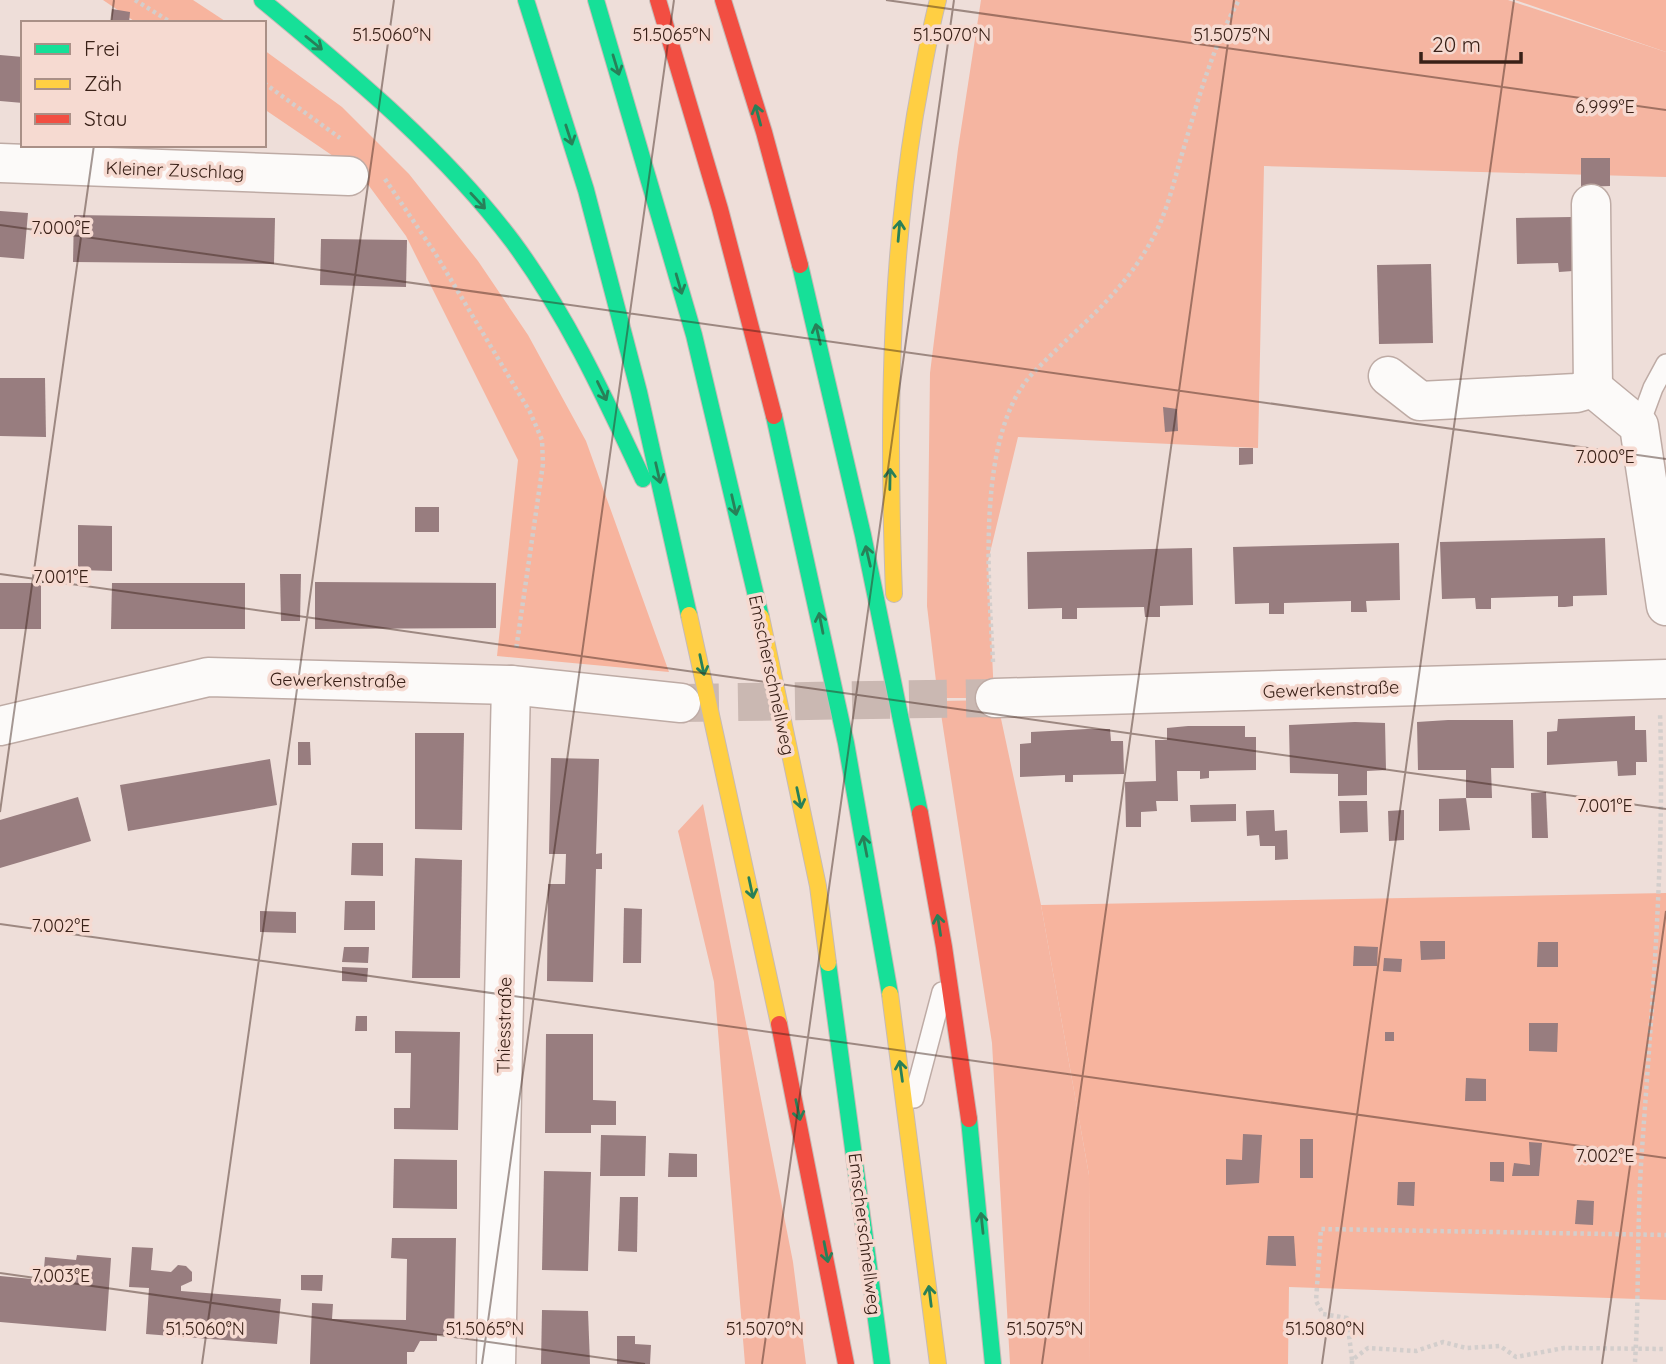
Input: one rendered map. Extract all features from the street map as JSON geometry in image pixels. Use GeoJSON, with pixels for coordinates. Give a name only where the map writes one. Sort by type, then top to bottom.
{"type":"FeatureCollection","features":[{"type":"Feature","properties":{"kind":"highway"},"geometry":{"type":"LineString","coordinates":[[261,0],[354,76],[431,151],[490,214],[551,299],[601,388],[640,472],[687,599]]}},
{"type":"Feature","properties":{"kind":"highway"},"geometry":{"type":"LineString","coordinates":[[526,0],[586,190],[639,392],[770,974],[846,1364]]}},
{"type":"Feature","properties":{"kind":"highway","name":"Emscherschnellweg"},"geometry":{"type":"LineString","coordinates":[[596,0],[694,335],[760,614],[818,886],[882,1364]]}},
{"type":"Feature","properties":{"kind":"highway"},"geometry":{"type":"LineString","coordinates":[[658,0],[685,84],[749,319],[817,603],[866,850],[908,1120],[938,1364]]}},
{"type":"Feature","properties":{"kind":"highway"},"geometry":{"type":"LineString","coordinates":[[723,0],[816,326],[898,694],[970,1113],[988,1277],[993,1364]]}},
{"type":"Feature","properties":{"kind":"highway"},"geometry":{"type":"LineString","coordinates":[[898,694],[890,489],[893,299],[905,168],[938,0]]}},
{"type":"Feature","properties":{"kind":"street","name":"Kleiner Zuschlag"},"geometry":{"type":"LineString","coordinates":[[0,163],[360,166]]}},
{"type":"Feature","properties":{"kind":"street"},"geometry":{"type":"LineString","coordinates":[[1591,204],[1593,388],[1639,426],[1666,606]]}},
{"type":"Feature","properties":{"kind":"street"},"geometry":{"type":"LineString","coordinates":[[1388,376],[1420,401],[1576,393],[1593,388]]}},
{"type":"Feature","properties":{"kind":"street","name":"Gewerkenstraße"},"geometry":{"type":"LineString","coordinates":[[0,726],[208,677],[511,685],[681,703]]}},
{"type":"Feature","properties":{"kind":"street","name":"Gewerkenstraße"},"geometry":{"type":"LineString","coordinates":[[995,698],[1663,679]]}},
{"type":"Feature","properties":{"kind":"street","name":"Thiesstraße"},"geometry":{"type":"LineString","coordinates":[[496,1364],[511,685]]}},
{"type":"Feature","properties":{"kind":"lane"},"geometry":{"type":"LineString","coordinates":[[1639,426],[1653,388],[1666,365]]}},
{"type":"Feature","properties":{"kind":"lane"},"geometry":{"type":"LineString","coordinates":[[908,1120],[947,974]]}},
{"type":"Feature","properties":{"kind":"path"},"geometry":{"type":"LineString","coordinates":[[135,0],[169,21]]}},
{"type":"Feature","properties":{"kind":"path"},"geometry":{"type":"LineString","coordinates":[[995,698],[989,521],[994,478],[1008,416],[1015,398],[1033,374],[1097,314],[1128,280],[1144,254],[1167,204],[1215,48],[1239,0]]}},
{"type":"Feature","properties":{"kind":"path"},"geometry":{"type":"LineString","coordinates":[[266,85],[360,166],[495,351],[530,412],[542,440],[543,464],[511,685]]}},
{"type":"Feature","properties":{"kind":"path"},"geometry":{"type":"LineString","coordinates":[[1635,1362],[1639,1234],[1663,803],[1663,679]]}},
{"type":"Feature","properties":{"kind":"path"},"geometry":{"type":"LineString","coordinates":[[1352,1362],[1347,1318],[1323,1314],[1316,1301],[1321,1229],[1666,1235]]}},
{"type":"Feature","properties":{"kind":"path"},"geometry":{"type":"LineString","coordinates":[[1352,1362],[1368,1348],[1416,1351],[1443,1342],[1466,1348],[1500,1346],[1516,1357],[1564,1348],[1666,1349]]}},
{"type":"Feature","properties":{"kind":"shaded area"},"geometry":{"type":"Polygon","coordinates":[[[103,0],[193,0],[225,21],[134,21],[103,0]]]}},
{"type":"Feature","properties":{"kind":"shaded area"},"geometry":{"type":"Polygon","coordinates":[[[981,0],[1508,0],[1666,52],[1666,177],[1264,166],[1258,448],[1018,437],[988,561],[994,698],[938,698],[927,606],[930,373],[958,149],[981,0]]]}},
{"type":"Feature","properties":{"kind":"shaded area"},"geometry":{"type":"Polygon","coordinates":[[[1515,0],[1666,0],[1666,52],[1515,0]]]}},
{"type":"Feature","properties":{"kind":"shaded area"},"geometry":{"type":"Polygon","coordinates":[[[266,51],[342,107],[409,174],[478,261],[528,335],[586,441],[669,672],[497,656],[518,460],[406,236],[361,175],[266,110],[266,51]]]}},
{"type":"Feature","properties":{"kind":"shaded area"},"geometry":{"type":"Polygon","coordinates":[[[997,700],[1041,905],[1089,1175],[1090,1364],[1010,1364],[992,1043],[939,701],[997,700]]]}},
{"type":"Feature","properties":{"kind":"shaded area"},"geometry":{"type":"Polygon","coordinates":[[[703,804],[793,1262],[806,1364],[745,1364],[714,982],[678,831],[703,804]]]}},
{"type":"Feature","properties":{"kind":"shaded area"},"geometry":{"type":"Polygon","coordinates":[[[1666,893],[1666,1300],[1289,1287],[1288,1364],[1090,1364],[1089,1175],[1041,905],[1666,893]]]}},
{"type":"Feature","properties":{"kind":"building"},"geometry":{"type":"Polygon","coordinates":[[[112,9],[130,12],[129,21],[111,21],[112,9]]]}},
{"type":"Feature","properties":{"kind":"building"},"geometry":{"type":"Polygon","coordinates":[[[0,55],[21,57],[21,103],[0,101],[0,55]]]}},
{"type":"Feature","properties":{"kind":"building"},"geometry":{"type":"Polygon","coordinates":[[[1581,158],[1610,158],[1610,186],[1581,187],[1581,158]]]}},
{"type":"Feature","properties":{"kind":"building"},"geometry":{"type":"Polygon","coordinates":[[[0,211],[28,213],[24,259],[0,257],[0,211]]]}},
{"type":"Feature","properties":{"kind":"building"},"geometry":{"type":"Polygon","coordinates":[[[74,215],[275,218],[274,264],[73,262],[74,215]]]}},
{"type":"Feature","properties":{"kind":"building"},"geometry":{"type":"Polygon","coordinates":[[[1572,217],[1573,271],[1559,272],[1558,263],[1517,264],[1516,218],[1572,217]]]}},
{"type":"Feature","properties":{"kind":"building"},"geometry":{"type":"Polygon","coordinates":[[[321,239],[407,240],[406,287],[320,285],[321,239]]]}},
{"type":"Feature","properties":{"kind":"building"},"geometry":{"type":"Polygon","coordinates":[[[1431,264],[1433,343],[1379,344],[1377,265],[1431,264]]]}},
{"type":"Feature","properties":{"kind":"building"},"geometry":{"type":"Polygon","coordinates":[[[0,378],[45,378],[46,437],[0,436],[0,378]]]}},
{"type":"Feature","properties":{"kind":"building"},"geometry":{"type":"Polygon","coordinates":[[[1163,407],[1177,409],[1178,431],[1165,432],[1163,407]]]}},
{"type":"Feature","properties":{"kind":"building"},"geometry":{"type":"Polygon","coordinates":[[[1239,448],[1253,448],[1253,464],[1239,465],[1239,448]]]}},
{"type":"Feature","properties":{"kind":"building"},"geometry":{"type":"Polygon","coordinates":[[[415,507],[439,507],[439,532],[415,532],[415,507]]]}},
{"type":"Feature","properties":{"kind":"building"},"geometry":{"type":"Polygon","coordinates":[[[78,525],[112,526],[112,571],[78,570],[78,525]]]}},
{"type":"Feature","properties":{"kind":"building"},"geometry":{"type":"Polygon","coordinates":[[[1605,538],[1607,595],[1573,596],[1573,606],[1565,607],[1558,607],[1558,596],[1491,598],[1491,609],[1476,609],[1475,598],[1442,599],[1440,542],[1605,538]]]}},
{"type":"Feature","properties":{"kind":"building"},"geometry":{"type":"Polygon","coordinates":[[[1399,543],[1400,600],[1366,601],[1367,612],[1351,612],[1351,601],[1284,603],[1284,614],[1269,614],[1269,603],[1235,604],[1233,547],[1399,543]]]}},
{"type":"Feature","properties":{"kind":"building"},"geometry":{"type":"Polygon","coordinates":[[[1192,548],[1193,605],[1160,606],[1160,617],[1145,617],[1144,607],[1077,608],[1077,619],[1062,619],[1062,608],[1028,609],[1027,552],[1192,548]]]}},
{"type":"Feature","properties":{"kind":"building"},"geometry":{"type":"Polygon","coordinates":[[[280,574],[301,574],[300,621],[281,621],[280,574]]]}},
{"type":"Feature","properties":{"kind":"building"},"geometry":{"type":"Polygon","coordinates":[[[315,582],[496,583],[496,628],[315,629],[315,582]]]}},
{"type":"Feature","properties":{"kind":"building"},"geometry":{"type":"Polygon","coordinates":[[[0,583],[41,583],[41,629],[0,629],[0,583]]]}},
{"type":"Feature","properties":{"kind":"building"},"geometry":{"type":"Polygon","coordinates":[[[112,583],[245,583],[245,629],[111,629],[112,583]]]}},
{"type":"Feature","properties":{"kind":"building"},"geometry":{"type":"Polygon","coordinates":[[[1635,716],[1635,730],[1646,730],[1647,762],[1636,762],[1636,775],[1618,776],[1617,761],[1547,765],[1547,732],[1557,731],[1558,719],[1635,716]]]}},
{"type":"Feature","properties":{"kind":"building"},"geometry":{"type":"Polygon","coordinates":[[[1513,720],[1514,768],[1491,768],[1492,798],[1466,798],[1466,770],[1418,770],[1417,722],[1513,720]]]}},
{"type":"Feature","properties":{"kind":"building"},"geometry":{"type":"Polygon","coordinates":[[[1385,723],[1386,770],[1367,771],[1367,795],[1338,796],[1338,774],[1290,773],[1289,725],[1385,723]]]}},
{"type":"Feature","properties":{"kind":"building"},"geometry":{"type":"Polygon","coordinates":[[[1245,726],[1245,737],[1256,737],[1256,770],[1209,771],[1209,778],[1200,779],[1200,771],[1177,771],[1178,801],[1156,801],[1157,811],[1141,812],[1141,827],[1126,827],[1125,782],[1156,781],[1155,740],[1167,740],[1167,728],[1245,726]]]}},
{"type":"Feature","properties":{"kind":"building"},"geometry":{"type":"Polygon","coordinates":[[[1110,729],[1111,741],[1123,741],[1124,774],[1073,775],[1073,782],[1065,782],[1065,775],[1020,777],[1020,744],[1031,743],[1031,732],[1110,729]]]}},
{"type":"Feature","properties":{"kind":"building"},"geometry":{"type":"Polygon","coordinates":[[[415,733],[464,733],[462,830],[415,829],[415,733]]]}},
{"type":"Feature","properties":{"kind":"building"},"geometry":{"type":"Polygon","coordinates":[[[298,742],[310,742],[311,765],[298,765],[298,742]]]}},
{"type":"Feature","properties":{"kind":"building"},"geometry":{"type":"Polygon","coordinates":[[[551,758],[599,759],[596,854],[602,853],[602,869],[596,869],[593,982],[547,981],[548,884],[565,884],[566,854],[549,854],[551,758]]]}},
{"type":"Feature","properties":{"kind":"building"},"geometry":{"type":"Polygon","coordinates":[[[270,759],[277,805],[128,831],[120,785],[270,759]]]}},
{"type":"Feature","properties":{"kind":"building"},"geometry":{"type":"Polygon","coordinates":[[[1546,792],[1548,838],[1532,838],[1531,793],[1546,792]]]}},
{"type":"Feature","properties":{"kind":"building"},"geometry":{"type":"Polygon","coordinates":[[[78,797],[91,841],[0,868],[0,820],[78,797]]]}},
{"type":"Feature","properties":{"kind":"building"},"geometry":{"type":"Polygon","coordinates":[[[1466,798],[1470,830],[1439,831],[1439,799],[1466,798]]]}},
{"type":"Feature","properties":{"kind":"building"},"geometry":{"type":"Polygon","coordinates":[[[1339,801],[1367,801],[1368,832],[1340,833],[1339,801]]]}},
{"type":"Feature","properties":{"kind":"building"},"geometry":{"type":"Polygon","coordinates":[[[1236,804],[1236,821],[1191,822],[1190,805],[1236,804]]]}},
{"type":"Feature","properties":{"kind":"building"},"geometry":{"type":"Polygon","coordinates":[[[1274,810],[1275,831],[1287,830],[1288,859],[1275,860],[1275,846],[1260,846],[1259,835],[1247,836],[1246,811],[1274,810]]]}},
{"type":"Feature","properties":{"kind":"building"},"geometry":{"type":"Polygon","coordinates":[[[1404,810],[1404,840],[1389,841],[1388,811],[1404,810]]]}},
{"type":"Feature","properties":{"kind":"building"},"geometry":{"type":"Polygon","coordinates":[[[352,843],[383,843],[383,876],[351,875],[352,843]]]}},
{"type":"Feature","properties":{"kind":"building"},"geometry":{"type":"Polygon","coordinates":[[[415,858],[462,860],[460,978],[412,978],[415,858]]]}},
{"type":"Feature","properties":{"kind":"building"},"geometry":{"type":"Polygon","coordinates":[[[345,901],[375,901],[375,930],[344,930],[345,901]]]}},
{"type":"Feature","properties":{"kind":"building"},"geometry":{"type":"Polygon","coordinates":[[[624,908],[642,909],[641,963],[623,963],[624,908]]]}},
{"type":"Feature","properties":{"kind":"building"},"geometry":{"type":"Polygon","coordinates":[[[260,911],[296,912],[296,933],[260,932],[260,911]]]}},
{"type":"Feature","properties":{"kind":"building"},"geometry":{"type":"Polygon","coordinates":[[[1420,941],[1445,941],[1445,959],[1421,960],[1420,941]]]}},
{"type":"Feature","properties":{"kind":"building"},"geometry":{"type":"Polygon","coordinates":[[[1538,942],[1558,942],[1558,967],[1537,967],[1538,942]]]}},
{"type":"Feature","properties":{"kind":"building"},"geometry":{"type":"Polygon","coordinates":[[[1354,946],[1378,947],[1377,966],[1353,966],[1354,946]]]}},
{"type":"Feature","properties":{"kind":"building"},"geometry":{"type":"Polygon","coordinates":[[[344,947],[369,947],[368,963],[342,962],[344,947]]]}},
{"type":"Feature","properties":{"kind":"building"},"geometry":{"type":"Polygon","coordinates":[[[1384,958],[1402,959],[1401,972],[1383,971],[1384,958]]]}},
{"type":"Feature","properties":{"kind":"building"},"geometry":{"type":"Polygon","coordinates":[[[342,967],[368,968],[367,982],[342,981],[342,967]]]}},
{"type":"Feature","properties":{"kind":"building"},"geometry":{"type":"Polygon","coordinates":[[[356,1016],[367,1016],[367,1031],[355,1031],[356,1016]]]}},
{"type":"Feature","properties":{"kind":"building"},"geometry":{"type":"Polygon","coordinates":[[[1529,1023],[1558,1023],[1557,1052],[1529,1051],[1529,1023]]]}},
{"type":"Feature","properties":{"kind":"building"},"geometry":{"type":"Polygon","coordinates":[[[395,1031],[460,1032],[458,1130],[394,1129],[394,1108],[410,1108],[411,1053],[395,1053],[395,1031]]]}},
{"type":"Feature","properties":{"kind":"building"},"geometry":{"type":"Polygon","coordinates":[[[1385,1032],[1394,1032],[1394,1041],[1385,1041],[1385,1032]]]}},
{"type":"Feature","properties":{"kind":"building"},"geometry":{"type":"Polygon","coordinates":[[[546,1034],[593,1034],[593,1100],[616,1101],[616,1125],[591,1125],[591,1133],[545,1133],[546,1034]]]}},
{"type":"Feature","properties":{"kind":"building"},"geometry":{"type":"Polygon","coordinates":[[[1466,1078],[1486,1079],[1486,1101],[1465,1101],[1466,1078]]]}},
{"type":"Feature","properties":{"kind":"building"},"geometry":{"type":"Polygon","coordinates":[[[1243,1134],[1262,1135],[1259,1183],[1226,1185],[1226,1159],[1242,1160],[1243,1134]]]}},
{"type":"Feature","properties":{"kind":"building"},"geometry":{"type":"Polygon","coordinates":[[[601,1135],[646,1136],[645,1176],[600,1176],[601,1135]]]}},
{"type":"Feature","properties":{"kind":"building"},"geometry":{"type":"Polygon","coordinates":[[[1300,1139],[1313,1139],[1313,1178],[1300,1178],[1300,1139]]]}},
{"type":"Feature","properties":{"kind":"building"},"geometry":{"type":"Polygon","coordinates":[[[1529,1142],[1542,1143],[1539,1176],[1512,1176],[1514,1163],[1530,1165],[1529,1142]]]}},
{"type":"Feature","properties":{"kind":"building"},"geometry":{"type":"Polygon","coordinates":[[[669,1153],[697,1154],[697,1177],[668,1177],[669,1153]]]}},
{"type":"Feature","properties":{"kind":"building"},"geometry":{"type":"Polygon","coordinates":[[[394,1159],[457,1160],[457,1209],[393,1208],[394,1159]]]}},
{"type":"Feature","properties":{"kind":"building"},"geometry":{"type":"Polygon","coordinates":[[[1490,1162],[1504,1162],[1504,1182],[1490,1181],[1490,1162]]]}},
{"type":"Feature","properties":{"kind":"building"},"geometry":{"type":"Polygon","coordinates":[[[544,1171],[591,1172],[588,1271],[542,1270],[544,1171]]]}},
{"type":"Feature","properties":{"kind":"building"},"geometry":{"type":"Polygon","coordinates":[[[1398,1182],[1415,1182],[1414,1206],[1397,1205],[1398,1182]]]}},
{"type":"Feature","properties":{"kind":"building"},"geometry":{"type":"Polygon","coordinates":[[[620,1197],[638,1197],[637,1252],[618,1251],[620,1197]]]}},
{"type":"Feature","properties":{"kind":"building"},"geometry":{"type":"Polygon","coordinates":[[[1577,1200],[1594,1201],[1593,1225],[1575,1224],[1577,1200]]]}},
{"type":"Feature","properties":{"kind":"building"},"geometry":{"type":"Polygon","coordinates":[[[1268,1236],[1294,1236],[1296,1266],[1266,1265],[1268,1236]]]}},
{"type":"Feature","properties":{"kind":"building"},"geometry":{"type":"Polygon","coordinates":[[[392,1238],[456,1238],[454,1335],[437,1335],[437,1341],[420,1341],[414,1352],[407,1352],[407,1364],[310,1364],[312,1303],[333,1304],[332,1319],[406,1320],[407,1259],[391,1258],[392,1238]]]}},
{"type":"Feature","properties":{"kind":"building"},"geometry":{"type":"Polygon","coordinates":[[[132,1247],[153,1248],[151,1270],[171,1272],[178,1265],[186,1266],[192,1272],[192,1281],[181,1286],[181,1291],[281,1299],[277,1344],[146,1334],[149,1288],[129,1287],[132,1247]]]}},
{"type":"Feature","properties":{"kind":"building"},"geometry":{"type":"Polygon","coordinates":[[[77,1255],[111,1258],[106,1331],[0,1322],[0,1276],[43,1280],[45,1257],[76,1260],[77,1255]]]}},
{"type":"Feature","properties":{"kind":"building"},"geometry":{"type":"Polygon","coordinates":[[[301,1275],[323,1275],[322,1291],[301,1290],[301,1275]]]}},
{"type":"Feature","properties":{"kind":"building"},"geometry":{"type":"Polygon","coordinates":[[[542,1310],[588,1311],[590,1364],[541,1364],[542,1310]]]}},
{"type":"Feature","properties":{"kind":"building"},"geometry":{"type":"Polygon","coordinates":[[[617,1336],[635,1336],[635,1344],[651,1345],[650,1364],[617,1364],[617,1336]]]}},
{"type":"Feature","properties":{"kind":"tunnel"},"geometry":{"type":"LineString","coordinates":[[681,703],[995,698]]}},
{"type":"Feature","properties":{"kind":"traffic: fast"},"geometry":{"type":"LineString","coordinates":[[262,0],[395,114],[457,175],[486,208],[551,298],[643,479]]}},
{"type":"Feature","properties":{"kind":"traffic: fast"},"geometry":{"type":"LineString","coordinates":[[526,0],[586,190],[639,392],[689,615]]}},
{"type":"Feature","properties":{"kind":"traffic: fast"},"geometry":{"type":"LineString","coordinates":[[596,0],[694,335],[761,617]]}},
{"type":"Feature","properties":{"kind":"traffic: fast"},"geometry":{"type":"LineString","coordinates":[[800,265],[863,535],[920,813]]}},
{"type":"Feature","properties":{"kind":"traffic: fast"},"geometry":{"type":"LineString","coordinates":[[774,416],[846,743],[890,994]]}},
{"type":"Feature","properties":{"kind":"traffic: fast"},"geometry":{"type":"LineString","coordinates":[[828,963],[882,1364]]}},
{"type":"Feature","properties":{"kind":"traffic: fast"},"geometry":{"type":"LineString","coordinates":[[969,1119],[993,1364]]}},
{"type":"Feature","properties":{"kind":"traffic: slow"},"geometry":{"type":"LineString","coordinates":[[894,594],[891,414],[895,294],[906,175],[928,43],[938,0]]}},
{"type":"Feature","properties":{"kind":"traffic: slow"},"geometry":{"type":"LineString","coordinates":[[689,615],[779,1024]]}},
{"type":"Feature","properties":{"kind":"traffic: slow"},"geometry":{"type":"LineString","coordinates":[[761,617],[818,886],[828,963]]}},
{"type":"Feature","properties":{"kind":"traffic: slow"},"geometry":{"type":"LineString","coordinates":[[890,994],[938,1364]]}},
{"type":"Feature","properties":{"kind":"traffic: jam"},"geometry":{"type":"LineString","coordinates":[[658,0],[720,209],[774,416]]}},
{"type":"Feature","properties":{"kind":"traffic: jam"},"geometry":{"type":"LineString","coordinates":[[723,0],[764,132],[800,265]]}},
{"type":"Feature","properties":{"kind":"traffic: jam"},"geometry":{"type":"LineString","coordinates":[[920,813],[944,947],[969,1119]]}},
{"type":"Feature","properties":{"kind":"traffic: jam"},"geometry":{"type":"LineString","coordinates":[[779,1024],[846,1364]]}}]}
